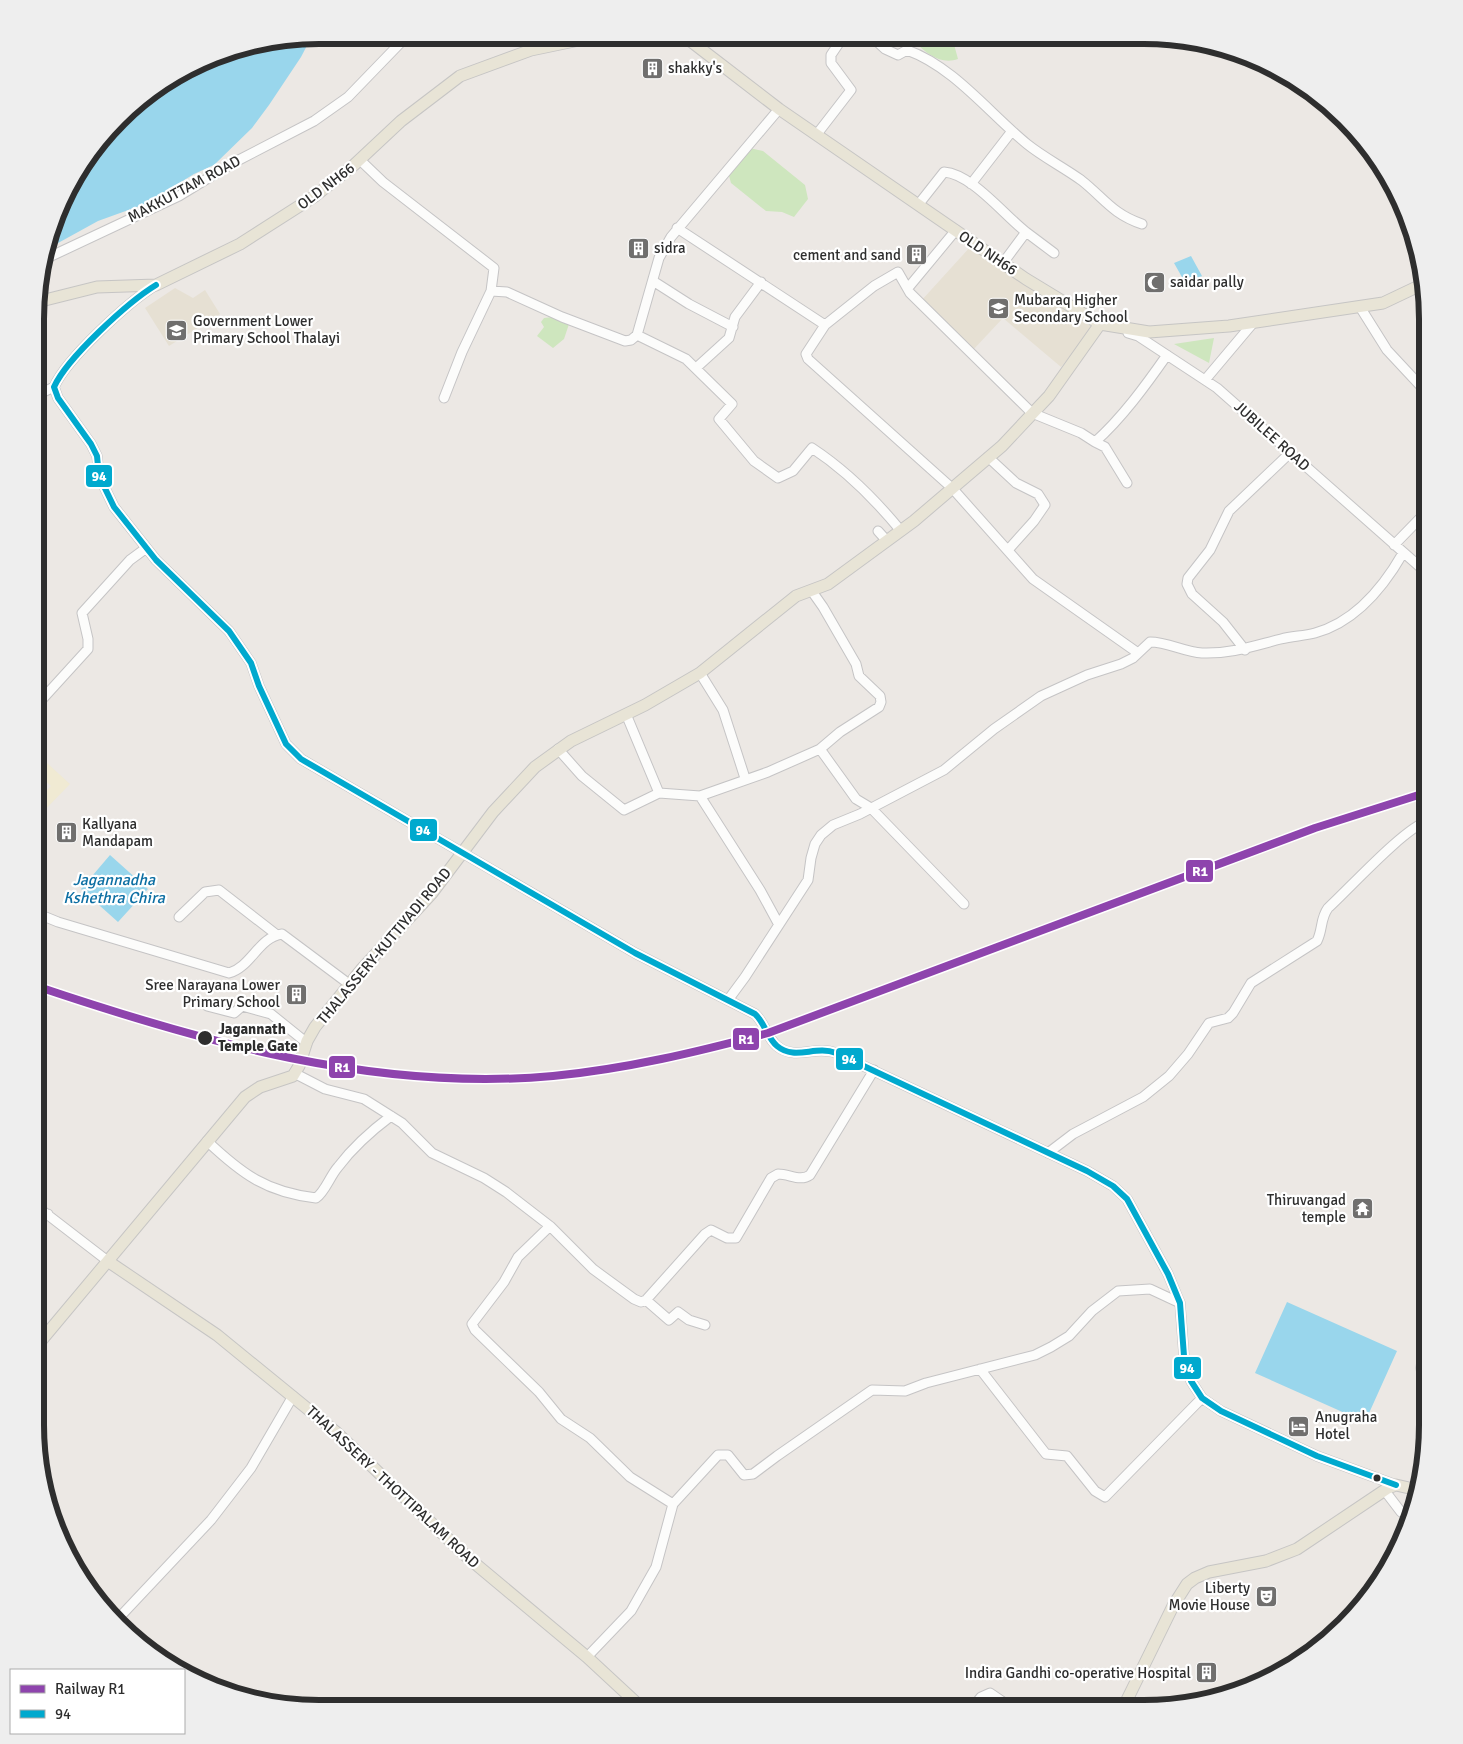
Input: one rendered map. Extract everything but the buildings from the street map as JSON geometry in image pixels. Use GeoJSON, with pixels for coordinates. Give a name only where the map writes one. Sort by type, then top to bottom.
{"type":"FeatureCollection","features":[{"type":"Feature","properties":{"kind":"main road","name":"OLD NH66"},"geometry":{"type":"LineString","coordinates":[[44,300],[97,287],[156,285],[240,244],[315,196],[360,160],[401,121],[460,76],[532,50],[560,44]]}},
{"type":"Feature","properties":{"kind":"main road","name":"OLD NH66"},"geometry":{"type":"LineString","coordinates":[[694,44],[779,109],[1003,263],[1100,324],[1149,332],[1253,322],[1383,303],[1417,287]]}},
{"type":"Feature","properties":{"kind":"main road","name":"THALASSERY-KUTTIYADI ROAD"},"geometry":{"type":"LineString","coordinates":[[294,1073],[299,1066],[306,1043],[315,1027],[349,984],[432,893],[462,852],[520,782],[558,749],[700,673],[796,596],[828,584],[901,531],[953,489],[1049,396],[1100,324]]}},
{"type":"Feature","properties":{"kind":"main road"},"geometry":{"type":"LineString","coordinates":[[44,1337],[207,1141],[249,1094],[260,1087],[287,1079],[294,1073]]}},
{"type":"Feature","properties":{"kind":"main road","name":"THALASSERY - THOTTIPALAM ROAD"},"geometry":{"type":"LineString","coordinates":[[108,1262],[217,1335],[293,1396],[336,1432],[466,1556],[587,1657],[633,1700]]}},
{"type":"Feature","properties":{"kind":"main road"},"geometry":{"type":"LineString","coordinates":[[1127,1700],[1173,1606],[1187,1584],[1195,1578],[1209,1572],[1266,1561],[1296,1549],[1384,1491],[1396,1485],[1412,1489]]}},
{"type":"Feature","properties":{"kind":"street","name":"MAKKUTTAM ROAD"},"geometry":{"type":"LineString","coordinates":[[51,256],[179,196],[232,163],[296,131],[348,97],[399,44]]}},
{"type":"Feature","properties":{"kind":"street"},"geometry":{"type":"LineString","coordinates":[[817,134],[851,90],[832,63],[830,55],[838,44]]}},
{"type":"Feature","properties":{"kind":"street"},"geometry":{"type":"LineString","coordinates":[[880,44],[885,49],[898,55],[907,50],[925,56],[960,84],[1028,145],[1082,180],[1113,210],[1142,224]]}},
{"type":"Feature","properties":{"kind":"street"},"geometry":{"type":"LineString","coordinates":[[491,291],[507,292],[616,338],[631,340],[637,335],[659,258],[677,228],[779,109]]}},
{"type":"Feature","properties":{"kind":"street"},"geometry":{"type":"LineString","coordinates":[[971,184],[1012,131]]}},
{"type":"Feature","properties":{"kind":"street"},"geometry":{"type":"LineString","coordinates":[[360,160],[383,182],[494,268],[491,291],[462,352],[444,398]]}},
{"type":"Feature","properties":{"kind":"street"},"geometry":{"type":"LineString","coordinates":[[918,204],[944,172],[953,172],[971,184],[1026,232],[1054,253]]}},
{"type":"Feature","properties":{"kind":"street"},"geometry":{"type":"LineString","coordinates":[[677,228],[825,325]]}},
{"type":"Feature","properties":{"kind":"street"},"geometry":{"type":"LineString","coordinates":[[908,288],[956,230]]}},
{"type":"Feature","properties":{"kind":"street"},"geometry":{"type":"LineString","coordinates":[[1003,263],[1026,232]]}},
{"type":"Feature","properties":{"kind":"street"},"geometry":{"type":"LineString","coordinates":[[1127,483],[1105,447],[1081,433],[1032,413],[1005,384],[932,316],[908,288],[898,272],[874,286],[825,325],[810,345],[806,354],[808,359],[953,489],[1033,579],[1138,653]]}},
{"type":"Feature","properties":{"kind":"street"},"geometry":{"type":"LineString","coordinates":[[653,281],[689,304],[733,328]]}},
{"type":"Feature","properties":{"kind":"street"},"geometry":{"type":"LineString","coordinates":[[696,368],[729,338],[735,317],[761,282]]}},
{"type":"Feature","properties":{"kind":"street"},"geometry":{"type":"LineString","coordinates":[[156,285],[121,313],[78,354],[59,375],[54,387],[58,398],[91,444],[97,456],[100,476],[114,507],[145,548],[192,597],[229,631],[251,663],[259,686],[286,744],[301,759],[635,952],[755,1014],[765,1024],[775,1045],[791,1054],[814,1050],[830,1050],[1048,1153],[1113,1186],[1127,1200],[1168,1274],[1180,1303],[1184,1356],[1191,1381],[1202,1398],[1221,1411],[1318,1456],[1396,1485]]}},
{"type":"Feature","properties":{"kind":"street"},"geometry":{"type":"LineString","coordinates":[[1360,307],[1387,350],[1419,384]]}},
{"type":"Feature","properties":{"kind":"street"},"geometry":{"type":"LineString","coordinates":[[1205,380],[1253,322]]}},
{"type":"Feature","properties":{"kind":"street","name":"JUBILEE ROAD"},"geometry":{"type":"LineString","coordinates":[[1100,324],[1138,336],[1205,380],[1291,452],[1419,566]]}},
{"type":"Feature","properties":{"kind":"street"},"geometry":{"type":"LineString","coordinates":[[637,335],[680,356],[696,368],[732,404],[719,419],[754,461],[778,478],[793,471],[812,448],[842,468],[878,503],[901,531]]}},
{"type":"Feature","properties":{"kind":"street"},"geometry":{"type":"LineString","coordinates":[[1095,442],[1140,392],[1167,355]]}},
{"type":"Feature","properties":{"kind":"street"},"geometry":{"type":"LineString","coordinates":[[44,391],[54,387]]}},
{"type":"Feature","properties":{"kind":"street"},"geometry":{"type":"LineString","coordinates":[[1245,650],[1223,622],[1192,594],[1187,584],[1188,578],[1210,550],[1229,511],[1291,452]]}},
{"type":"Feature","properties":{"kind":"street"},"geometry":{"type":"LineString","coordinates":[[988,457],[1016,483],[1038,494],[1045,505],[1034,521],[1008,550]]}},
{"type":"Feature","properties":{"kind":"street"},"geometry":{"type":"LineString","coordinates":[[1394,545],[1419,519]]}},
{"type":"Feature","properties":{"kind":"street"},"geometry":{"type":"LineString","coordinates":[[878,531],[887,541]]}},
{"type":"Feature","properties":{"kind":"street"},"geometry":{"type":"LineString","coordinates":[[44,697],[88,650],[88,639],[82,613],[130,560],[145,548]]}},
{"type":"Feature","properties":{"kind":"street"},"geometry":{"type":"LineString","coordinates":[[728,1000],[808,880],[815,844],[821,835],[833,825],[871,808],[944,770],[994,729],[1041,696],[1087,675],[1121,664],[1138,653],[1150,642],[1158,642],[1186,652],[1225,653],[1245,650],[1282,638],[1314,633],[1334,626],[1352,616],[1388,578],[1403,553]]}},
{"type":"Feature","properties":{"kind":"street"},"geometry":{"type":"LineString","coordinates":[[558,749],[582,776],[624,810],[659,793],[700,796],[745,778],[768,772],[820,749],[840,732],[879,707],[881,702],[880,696],[859,676],[856,664],[811,590]]}},
{"type":"Feature","properties":{"kind":"street"},"geometry":{"type":"LineString","coordinates":[[700,673],[723,710],[745,778]]}},
{"type":"Feature","properties":{"kind":"street"},"geometry":{"type":"LineString","coordinates":[[626,714],[659,793]]}},
{"type":"Feature","properties":{"kind":"street"},"geometry":{"type":"LineString","coordinates":[[820,749],[856,798],[871,808],[964,904]]}},
{"type":"Feature","properties":{"kind":"street"},"geometry":{"type":"LineString","coordinates":[[700,796],[760,890],[778,923]]}},
{"type":"Feature","properties":{"kind":"street"},"geometry":{"type":"LineString","coordinates":[[1048,1153],[1073,1134],[1143,1097],[1162,1081],[1197,1044],[1201,1032],[1209,1023],[1228,1018],[1233,1013],[1251,983],[1317,941],[1322,930],[1322,916],[1328,908],[1406,834],[1419,824]]}},
{"type":"Feature","properties":{"kind":"street"},"geometry":{"type":"LineString","coordinates":[[180,917],[205,892],[218,890],[277,934]]}},
{"type":"Feature","properties":{"kind":"street"},"geometry":{"type":"LineString","coordinates":[[44,916],[229,973],[238,971],[272,935],[282,934],[349,984]]}},
{"type":"Feature","properties":{"kind":"street"},"geometry":{"type":"LineString","coordinates":[[207,1006],[234,1013],[242,1006],[271,1014],[306,1043]]}},
{"type":"Feature","properties":{"kind":"street"},"geometry":{"type":"LineString","coordinates":[[294,1073],[325,1089],[364,1100],[402,1123],[432,1152],[484,1178],[524,1205],[550,1226],[593,1269],[641,1302],[646,1300],[705,1234],[711,1230],[727,1238],[736,1238],[772,1178],[778,1174],[798,1178],[810,1175],[874,1070]]}},
{"type":"Feature","properties":{"kind":"street"},"geometry":{"type":"LineString","coordinates":[[207,1141],[232,1164],[254,1180],[274,1189],[316,1198],[351,1151],[372,1130],[391,1116]]}},
{"type":"Feature","properties":{"kind":"street"},"geometry":{"type":"LineString","coordinates":[[44,1211],[108,1262]]}},
{"type":"Feature","properties":{"kind":"street"},"geometry":{"type":"LineString","coordinates":[[44,1215],[48,1214]]}},
{"type":"Feature","properties":{"kind":"street"},"geometry":{"type":"LineString","coordinates":[[550,1226],[518,1256],[504,1282],[472,1324],[475,1330],[539,1392],[561,1419],[590,1438],[630,1477],[673,1504]]}},
{"type":"Feature","properties":{"kind":"street"},"geometry":{"type":"LineString","coordinates":[[587,1657],[630,1611],[656,1567],[673,1504],[718,1455],[728,1455],[742,1473],[748,1476],[753,1474],[872,1390],[905,1391],[1035,1355],[1051,1348],[1068,1336],[1092,1311],[1118,1291],[1150,1289],[1180,1303]]}},
{"type":"Feature","properties":{"kind":"street"},"geometry":{"type":"LineString","coordinates":[[646,1300],[669,1320],[678,1312],[689,1320],[705,1325]]}},
{"type":"Feature","properties":{"kind":"street"},"geometry":{"type":"LineString","coordinates":[[980,1370],[1046,1454],[1066,1456],[1095,1491],[1105,1497],[1202,1398]]}},
{"type":"Feature","properties":{"kind":"street"},"geometry":{"type":"LineString","coordinates":[[121,1616],[212,1520],[251,1468],[293,1396]]}},
{"type":"Feature","properties":{"kind":"street"},"geometry":{"type":"LineString","coordinates":[[1384,1491],[1401,1512],[1405,1513]]}},
{"type":"Feature","properties":{"kind":"street"},"geometry":{"type":"LineString","coordinates":[[979,1700],[990,1693],[1000,1700]]}},
{"type":"Feature","properties":{"kind":"shaded area","name":"Mubaraq Higher Secondary School"},"geometry":{"type":"Polygon","coordinates":[[[971,246],[1094,328],[1061,367],[1003,318],[973,350],[921,301],[971,246]]]}},
{"type":"Feature","properties":{"kind":"shaded area","name":"Government Lower Primary School Thalayi"},"geometry":{"type":"Polygon","coordinates":[[[175,288],[193,298],[205,290],[220,314],[169,346],[145,308],[175,288]]]}},
{"type":"Feature","properties":{"kind":"green space"},"geometry":{"type":"Polygon","coordinates":[[[917,44],[954,44],[958,59],[946,61],[924,51],[917,44]]]}},
{"type":"Feature","properties":{"kind":"green space"},"geometry":{"type":"Polygon","coordinates":[[[749,148],[763,151],[805,185],[808,199],[794,217],[782,212],[766,211],[731,183],[728,172],[749,148]]]}},
{"type":"Feature","properties":{"kind":"green space"},"geometry":{"type":"Polygon","coordinates":[[[553,317],[569,324],[564,339],[553,348],[537,336],[544,327],[541,322],[544,318],[553,317]]]}},
{"type":"Feature","properties":{"kind":"green space"},"geometry":{"type":"Polygon","coordinates":[[[1214,338],[1209,363],[1174,344],[1214,338]]]}},
{"type":"Feature","properties":{"kind":"sand"},"geometry":{"type":"Polygon","coordinates":[[[44,760],[70,784],[44,811],[44,793],[51,786],[44,780],[44,760]]]}},
{"type":"Feature","properties":{"kind":"water"},"geometry":{"type":"Polygon","coordinates":[[[308,44],[301,57],[252,128],[214,165],[194,174],[145,204],[98,221],[54,245],[72,197],[90,166],[112,137],[137,112],[181,81],[230,58],[265,49],[308,44]]]}},
{"type":"Feature","properties":{"kind":"water"},"geometry":{"type":"Polygon","coordinates":[[[1191,256],[1202,276],[1187,286],[1174,263],[1191,256]]]}},
{"type":"Feature","properties":{"kind":"water","name":"Jagannadha Kshethra Chira"},"geometry":{"type":"Polygon","coordinates":[[[110,855],[148,889],[118,922],[81,889],[110,855]]]}},
{"type":"Feature","properties":{"kind":"water"},"geometry":{"type":"Polygon","coordinates":[[[1287,1302],[1397,1351],[1365,1422],[1255,1373],[1287,1302]]]}},
{"type":"Feature","properties":{"kind":"rail line","name":"R1"},"geometry":{"type":"LineString","coordinates":[[44,989],[162,1026],[226,1043],[290,1058],[355,1069],[421,1077],[487,1079],[580,1073],[661,1059],[768,1033],[1315,828],[1419,795]]}},
{"type":"Feature","properties":{"kind":"transit line","name":"94"},"geometry":{"type":"LineString","coordinates":[[156,285],[130,304],[99,332],[71,361],[54,387],[58,398],[91,444],[97,456],[99,476],[114,507],[156,560],[229,631],[251,663],[259,686],[286,744],[301,759],[635,953],[755,1014],[774,1043],[784,1050],[798,1053],[820,1051],[836,1053],[1087,1171],[1113,1186],[1127,1199],[1168,1274],[1180,1303],[1184,1356],[1191,1381],[1202,1398],[1221,1411],[1317,1456],[1396,1485]]}},
{"type":"Feature","properties":{"kind":"place","name":"shakky's"},"geometry":{"type":"Point","coordinates":[652,68]}},
{"type":"Feature","properties":{"kind":"place","name":"sidra"},"geometry":{"type":"Point","coordinates":[638,248]}},
{"type":"Feature","properties":{"kind":"place","name":"cement and sand"},"geometry":{"type":"Point","coordinates":[917,255]}},
{"type":"Feature","properties":{"kind":"place","name":"saidar pally"},"geometry":{"type":"Point","coordinates":[1154,282]}},
{"type":"Feature","properties":{"kind":"place","name":"Mubaraq Higher Secondary School"},"geometry":{"type":"Point","coordinates":[998,309]}},
{"type":"Feature","properties":{"kind":"place","name":"Government Lower Primary School Thalayi"},"geometry":{"type":"Point","coordinates":[177,330]}},
{"type":"Feature","properties":{"kind":"place","name":"Kallyana Mandapam"},"geometry":{"type":"Point","coordinates":[66,833]}},
{"type":"Feature","properties":{"kind":"place","name":"Sree Narayana Lower Primary School"},"geometry":{"type":"Point","coordinates":[296,994]}},
{"type":"Feature","properties":{"kind":"place","name":"Jagannath Temple Gate"},"geometry":{"type":"Point","coordinates":[205,1038]}},
{"type":"Feature","properties":{"kind":"place","name":"Thiruvangad temple"},"geometry":{"type":"Point","coordinates":[1362,1209]}},
{"type":"Feature","properties":{"kind":"place","name":"Anugraha Hotel"},"geometry":{"type":"Point","coordinates":[1299,1426]}},
{"type":"Feature","properties":{"kind":"place","name":"Liberty Movie House"},"geometry":{"type":"Point","coordinates":[1266,1597]}},
{"type":"Feature","properties":{"kind":"place","name":"Indira Gandhi co-operative Hospital"},"geometry":{"type":"Point","coordinates":[1207,1673]}}]}
